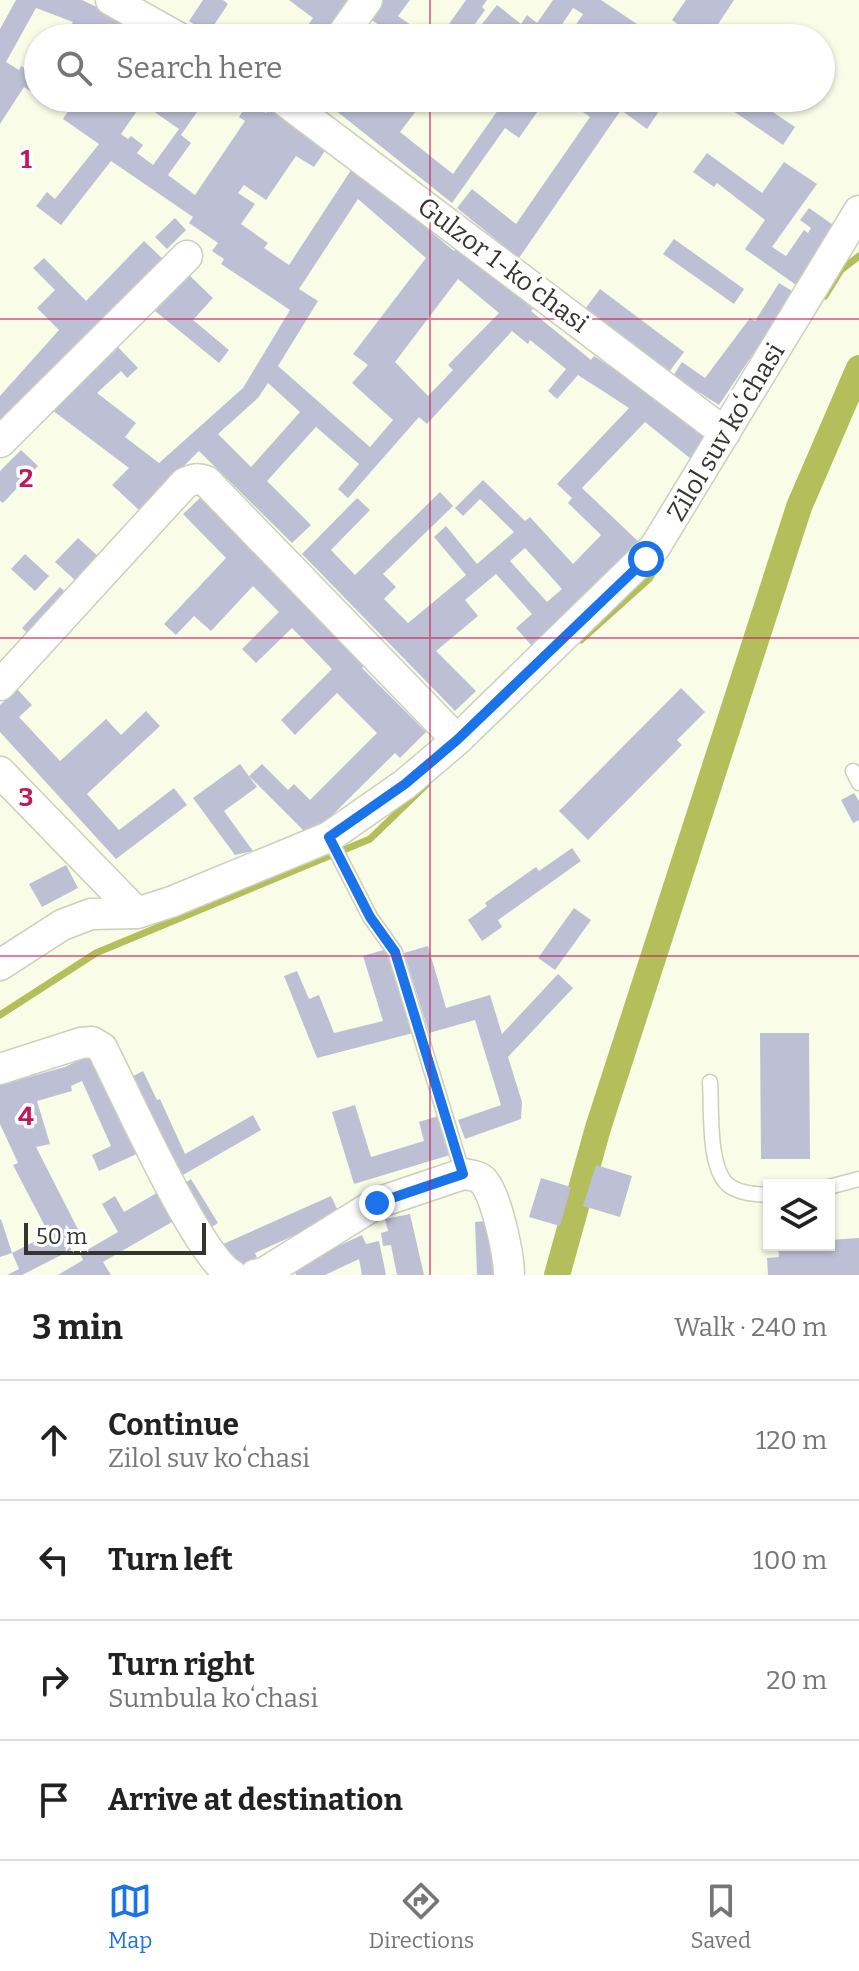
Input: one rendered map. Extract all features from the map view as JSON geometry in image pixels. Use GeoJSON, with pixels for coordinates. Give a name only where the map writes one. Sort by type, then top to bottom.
{"type":"FeatureCollection","features":[{"type":"Feature","properties":{"kind":"street"},"geometry":{"type":"LineString","coordinates":[[111,0],[154,24]]}},
{"type":"Feature","properties":{"kind":"street"},"geometry":{"type":"LineString","coordinates":[[350,24],[367,0]]}},
{"type":"Feature","properties":{"kind":"street","name":"Gulzor 1-koʻchasi"},"geometry":{"type":"LineString","coordinates":[[307,112],[725,433]]}},
{"type":"Feature","properties":{"kind":"street","name":"Zilol suv koʻchasi"},"geometry":{"type":"LineString","coordinates":[[0,965],[62,925],[91,914],[137,913],[335,847],[457,740],[646,559],[859,211]]}},
{"type":"Feature","properties":{"kind":"street"},"geometry":{"type":"LineString","coordinates":[[0,442],[187,256]]}},
{"type":"Feature","properties":{"kind":"street"},"geometry":{"type":"LineString","coordinates":[[0,685],[185,483],[201,479],[457,740]]}},
{"type":"Feature","properties":{"kind":"street"},"geometry":{"type":"LineString","coordinates":[[0,772],[137,913]]}},
{"type":"Feature","properties":{"kind":"street"},"geometry":{"type":"LineString","coordinates":[[0,1069],[81,1043],[97,1043],[194,1228],[219,1266],[232,1275]]}},
{"type":"Feature","properties":{"kind":"street"},"geometry":{"type":"LineString","coordinates":[[255,1275],[264,1273],[377,1203],[463,1174],[478,1176],[486,1185],[509,1259],[509,1275]]}},
{"type":"Feature","properties":{"kind":"lane"},"geometry":{"type":"LineString","coordinates":[[335,847],[370,917],[395,952],[463,1174]]}},
{"type":"Feature","properties":{"kind":"lane"},"geometry":{"type":"LineString","coordinates":[[710,1082],[714,1154],[719,1173],[729,1186],[750,1194],[763,1195]]}},
{"type":"Feature","properties":{"kind":"lane"},"geometry":{"type":"LineString","coordinates":[[835,1185],[859,1179]]}},
{"type":"Feature","properties":{"kind":"building"},"geometry":{"type":"Polygon","coordinates":[[[16,0],[82,0],[133,24],[72,24],[73,22],[36,8],[27,24],[24,24],[6,62],[19,70],[21,66],[24,68],[24,87],[0,124],[0,29],[16,0]]]}},
{"type":"Feature","properties":{"kind":"building"},"geometry":{"type":"Polygon","coordinates":[[[203,0],[223,0],[228,4],[215,24],[193,24],[189,21],[203,0]]]}},
{"type":"Feature","properties":{"kind":"building"},"geometry":{"type":"Polygon","coordinates":[[[289,0],[356,0],[340,24],[309,24],[313,18],[289,0]]]}},
{"type":"Feature","properties":{"kind":"building"},"geometry":{"type":"Polygon","coordinates":[[[382,0],[410,0],[398,16],[410,24],[377,24],[369,18],[382,0]]]}},
{"type":"Feature","properties":{"kind":"building"},"geometry":{"type":"Polygon","coordinates":[[[466,0],[487,0],[482,7],[485,10],[475,24],[449,24],[466,0]]]}},
{"type":"Feature","properties":{"kind":"building"},"geometry":{"type":"Polygon","coordinates":[[[553,0],[601,0],[637,24],[576,24],[583,14],[573,8],[562,24],[521,24],[527,15],[537,23],[553,0]]]}},
{"type":"Feature","properties":{"kind":"building"},"geometry":{"type":"Polygon","coordinates":[[[686,0],[734,0],[718,24],[677,24],[672,20],[686,0]]]}},
{"type":"Feature","properties":{"kind":"building"},"geometry":{"type":"Polygon","coordinates":[[[497,5],[521,24],[482,24],[497,5]]]}},
{"type":"Feature","properties":{"kind":"building"},"geometry":{"type":"Polygon","coordinates":[[[68,112],[136,112],[121,134],[128,139],[131,136],[143,145],[137,153],[153,165],[179,129],[154,112],[197,112],[181,135],[191,143],[168,175],[195,195],[245,121],[239,117],[242,112],[288,112],[329,145],[314,167],[296,156],[266,200],[244,185],[238,193],[255,204],[241,224],[268,243],[264,248],[289,265],[353,167],[454,251],[457,246],[591,360],[594,356],[664,402],[705,434],[691,459],[645,422],[582,488],[641,544],[532,646],[516,628],[532,614],[496,574],[465,600],[478,616],[436,651],[476,691],[455,711],[302,554],[357,498],[370,510],[331,550],[355,575],[440,492],[453,506],[383,574],[396,587],[384,599],[408,623],[466,575],[434,537],[446,526],[477,564],[514,532],[480,499],[463,516],[455,508],[483,480],[525,521],[530,517],[573,564],[601,535],[568,503],[572,498],[557,484],[629,408],[578,375],[557,399],[548,391],[566,369],[530,340],[528,344],[512,331],[427,424],[419,417],[348,498],[338,489],[359,464],[316,427],[267,481],[311,525],[292,543],[199,451],[139,510],[112,485],[129,468],[52,410],[117,346],[138,368],[127,378],[121,371],[97,393],[136,423],[125,437],[159,463],[243,388],[290,310],[221,264],[224,259],[212,251],[218,243],[189,223],[193,217],[111,161],[61,225],[36,206],[47,192],[55,199],[99,144],[63,119],[68,112]],[[358,199],[299,289],[318,301],[278,366],[370,447],[393,420],[352,383],[368,365],[353,354],[426,258],[358,199]],[[458,279],[395,362],[428,396],[453,370],[448,365],[499,313],[458,279]],[[268,383],[258,398],[218,434],[251,467],[300,412],[268,383]],[[525,548],[510,561],[547,602],[562,589],[525,548]]]}},
{"type":"Feature","properties":{"kind":"building"},"geometry":{"type":"Polygon","coordinates":[[[338,112],[415,112],[400,132],[453,174],[497,112],[537,112],[519,138],[505,128],[452,203],[338,112]]]}},
{"type":"Feature","properties":{"kind":"building"},"geometry":{"type":"Polygon","coordinates":[[[583,112],[620,112],[519,258],[457,208],[472,189],[516,224],[590,117],[583,112]]]}},
{"type":"Feature","properties":{"kind":"building"},"geometry":{"type":"Polygon","coordinates":[[[624,112],[659,112],[647,129],[624,112]]]}},
{"type":"Feature","properties":{"kind":"building"},"geometry":{"type":"Polygon","coordinates":[[[735,112],[773,112],[795,127],[783,145],[735,112]]]}},
{"type":"Feature","properties":{"kind":"building"},"geometry":{"type":"Polygon","coordinates":[[[707,153],[762,193],[784,162],[817,184],[772,247],[786,256],[804,230],[808,233],[811,228],[800,220],[809,208],[836,227],[799,287],[745,249],[765,220],[717,183],[714,187],[693,172],[707,153]]]}},
{"type":"Feature","properties":{"kind":"building"},"geometry":{"type":"Polygon","coordinates":[[[175,218],[186,230],[167,249],[155,237],[175,218]]]}},
{"type":"Feature","properties":{"kind":"building"},"geometry":{"type":"Polygon","coordinates":[[[674,239],[744,289],[734,304],[663,254],[674,239]]]}},
{"type":"Feature","properties":{"kind":"building"},"geometry":{"type":"Polygon","coordinates":[[[144,241],[163,259],[0,427],[0,396],[59,330],[37,308],[55,290],[33,268],[44,258],[86,301],[144,241]]]}},
{"type":"Feature","properties":{"kind":"building"},"geometry":{"type":"Polygon","coordinates":[[[189,275],[213,298],[193,320],[229,350],[219,363],[155,311],[189,275]]]}},
{"type":"Feature","properties":{"kind":"building"},"geometry":{"type":"Polygon","coordinates":[[[779,283],[794,292],[719,405],[673,376],[682,362],[705,378],[750,318],[755,321],[779,283]]]}},
{"type":"Feature","properties":{"kind":"building"},"geometry":{"type":"Polygon","coordinates":[[[600,289],[684,352],[669,372],[585,309],[600,289]]]}},
{"type":"Feature","properties":{"kind":"building"},"geometry":{"type":"Polygon","coordinates":[[[21,450],[38,466],[3,503],[0,501],[0,471],[21,450]]]}},
{"type":"Feature","properties":{"kind":"building"},"geometry":{"type":"Polygon","coordinates":[[[201,497],[365,664],[362,668],[426,732],[400,758],[395,753],[310,837],[249,776],[262,764],[288,790],[294,784],[310,800],[377,733],[337,693],[295,735],[281,720],[332,669],[292,628],[256,663],[242,649],[279,612],[253,586],[211,631],[194,616],[176,635],[164,624],[226,558],[183,514],[201,497]]]}},
{"type":"Feature","properties":{"kind":"building"},"geometry":{"type":"Polygon","coordinates":[[[78,538],[99,557],[76,581],[55,562],[78,538]]]}},
{"type":"Feature","properties":{"kind":"building"},"geometry":{"type":"Polygon","coordinates":[[[25,554],[49,576],[35,591],[11,569],[25,554]]]}},
{"type":"Feature","properties":{"kind":"building"},"geometry":{"type":"Polygon","coordinates":[[[60,587],[74,600],[35,641],[22,628],[60,587]]]}},
{"type":"Feature","properties":{"kind":"building"},"geometry":{"type":"Polygon","coordinates":[[[681,688],[705,712],[677,740],[682,745],[588,840],[559,811],[681,688]]]}},
{"type":"Feature","properties":{"kind":"building"},"geometry":{"type":"Polygon","coordinates":[[[17,689],[32,705],[19,717],[60,761],[106,719],[121,735],[146,711],[160,726],[87,794],[119,830],[174,788],[187,805],[116,859],[0,732],[0,705],[17,689]]]}},
{"type":"Feature","properties":{"kind":"building"},"geometry":{"type":"Polygon","coordinates":[[[240,764],[257,787],[224,811],[253,851],[235,855],[193,798],[240,764]]]}},
{"type":"Feature","properties":{"kind":"building"},"geometry":{"type":"Polygon","coordinates":[[[854,793],[859,801],[859,820],[853,823],[841,800],[854,793]]]}},
{"type":"Feature","properties":{"kind":"building"},"geometry":{"type":"Polygon","coordinates":[[[572,848],[581,861],[498,920],[502,927],[482,941],[468,920],[487,906],[485,903],[536,867],[539,871],[572,848]]]}},
{"type":"Feature","properties":{"kind":"building"},"geometry":{"type":"Polygon","coordinates":[[[66,865],[78,888],[42,907],[29,884],[66,865]]]}},
{"type":"Feature","properties":{"kind":"building"},"geometry":{"type":"Polygon","coordinates":[[[574,908],[591,920],[555,970],[538,958],[574,908]]]}},
{"type":"Feature","properties":{"kind":"building"},"geometry":{"type":"Polygon","coordinates":[[[428,946],[446,1008],[490,995],[502,1034],[558,974],[573,988],[508,1057],[522,1102],[521,1119],[465,1139],[458,1120],[501,1105],[475,1020],[429,1033],[404,953],[428,946]]]}},
{"type":"Feature","properties":{"kind":"building"},"geometry":{"type":"Polygon","coordinates":[[[387,949],[413,1033],[317,1058],[284,976],[297,971],[309,999],[319,995],[334,1033],[383,1021],[363,956],[387,949]]]}},
{"type":"Feature","properties":{"kind":"building"},"geometry":{"type":"Polygon","coordinates":[[[760,1033],[809,1033],[810,1159],[761,1159],[760,1033]]]}},
{"type":"Feature","properties":{"kind":"building"},"geometry":{"type":"Polygon","coordinates":[[[96,1052],[141,1152],[99,1171],[92,1155],[111,1146],[82,1081],[71,1086],[72,1091],[37,1101],[50,1144],[36,1147],[85,1243],[22,1275],[7,1275],[19,1269],[12,1253],[49,1234],[13,1165],[18,1163],[0,1124],[0,1085],[65,1067],[96,1052]]]}},
{"type":"Feature","properties":{"kind":"building"},"geometry":{"type":"Polygon","coordinates":[[[143,1071],[157,1100],[160,1099],[185,1154],[253,1115],[261,1130],[176,1179],[127,1079],[143,1071]]]}},
{"type":"Feature","properties":{"kind":"building"},"geometry":{"type":"Polygon","coordinates":[[[355,1105],[371,1157],[424,1141],[419,1122],[438,1116],[450,1155],[354,1184],[332,1112],[355,1105]]]}},
{"type":"Feature","properties":{"kind":"building"},"geometry":{"type":"Polygon","coordinates":[[[596,1165],[632,1176],[620,1217],[583,1206],[596,1165]]]}},
{"type":"Feature","properties":{"kind":"building"},"geometry":{"type":"Polygon","coordinates":[[[541,1178],[571,1187],[560,1226],[529,1217],[541,1178]]]}},
{"type":"Feature","properties":{"kind":"building"},"geometry":{"type":"Polygon","coordinates":[[[191,1179],[218,1223],[205,1231],[179,1187],[191,1179]]]}},
{"type":"Feature","properties":{"kind":"building"},"geometry":{"type":"Polygon","coordinates":[[[167,1187],[184,1215],[103,1262],[111,1275],[58,1275],[83,1260],[80,1254],[118,1232],[102,1204],[115,1196],[124,1212],[167,1187]]]}},
{"type":"Feature","properties":{"kind":"building"},"geometry":{"type":"Polygon","coordinates":[[[331,1196],[340,1215],[255,1253],[257,1258],[232,1269],[221,1245],[331,1196]]]}},
{"type":"Feature","properties":{"kind":"building"},"geometry":{"type":"Polygon","coordinates":[[[410,1214],[424,1275],[397,1275],[391,1245],[383,1246],[381,1233],[388,1231],[385,1219],[410,1214]]]}},
{"type":"Feature","properties":{"kind":"building"},"geometry":{"type":"Polygon","coordinates":[[[0,1220],[12,1253],[0,1257],[0,1220]]]}},
{"type":"Feature","properties":{"kind":"building"},"geometry":{"type":"Polygon","coordinates":[[[495,1220],[498,1275],[477,1275],[475,1222],[495,1220]]]}},
{"type":"Feature","properties":{"kind":"building"},"geometry":{"type":"Polygon","coordinates":[[[362,1235],[366,1244],[379,1241],[386,1275],[362,1275],[359,1259],[325,1275],[296,1275],[293,1267],[362,1235]]]}},
{"type":"Feature","properties":{"kind":"building"},"geometry":{"type":"Polygon","coordinates":[[[859,1238],[859,1275],[768,1275],[767,1258],[779,1257],[778,1251],[835,1251],[835,1240],[859,1238]]]}},
{"type":"Feature","properties":{"kind":"waterway"},"geometry":{"type":"LineString","coordinates":[[825,296],[841,270],[859,256]]}},
{"type":"Feature","properties":{"kind":"waterway"},"geometry":{"type":"LineString","coordinates":[[557,1275],[598,1128],[799,507],[859,368]]}},
{"type":"Feature","properties":{"kind":"waterway"},"geometry":{"type":"LineString","coordinates":[[581,640],[649,579],[662,558]]}},
{"type":"Feature","properties":{"kind":"waterway"},"geometry":{"type":"LineString","coordinates":[[0,1015],[96,953],[370,839],[426,785]]}},
{"type":"Feature","properties":{"kind":"route"},"geometry":{"type":"LineString","coordinates":[[377,1203],[463,1174],[395,952],[370,917],[329,837],[405,784],[457,740],[646,559]]}}]}
